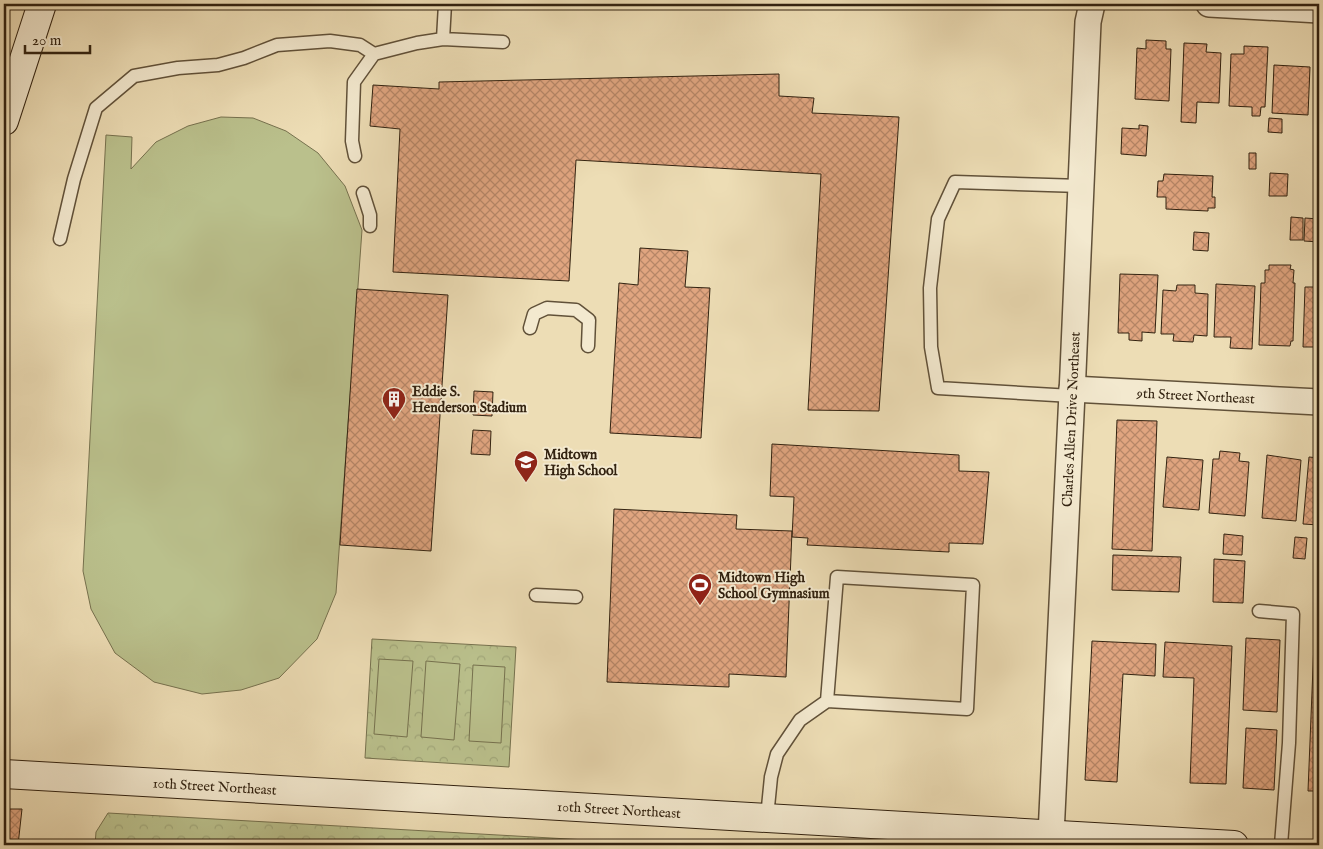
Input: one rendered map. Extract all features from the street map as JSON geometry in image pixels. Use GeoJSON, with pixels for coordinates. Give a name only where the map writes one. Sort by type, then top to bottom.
{"type":"FeatureCollection","features":[{"type":"Feature","properties":{"kind":"main road"},"geometry":{"type":"LineString","coordinates":[[4,121],[42,4]]}},
{"type":"Feature","properties":{"kind":"main road","name":"10th Street Northeast"},"geometry":{"type":"LineString","coordinates":[[4,774],[1234,845]]}},
{"type":"Feature","properties":{"kind":"street","name":"Charles Allen Drive Northeast"},"geometry":{"type":"LineString","coordinates":[[1051,835],[1088,22],[1092,4]]}},
{"type":"Feature","properties":{"kind":"street"},"geometry":{"type":"LineString","coordinates":[[1209,4],[1319,10]]}},
{"type":"Feature","properties":{"kind":"street","name":"9th Street Northeast"},"geometry":{"type":"LineString","coordinates":[[1072,393],[1319,402]]}},
{"type":"Feature","properties":{"kind":"lane"},"geometry":{"type":"LineString","coordinates":[[443,39],[445,4]]}},
{"type":"Feature","properties":{"kind":"lane"},"geometry":{"type":"LineString","coordinates":[[354,156],[352,140],[354,82],[374,54],[417,43],[443,39],[503,42]]}},
{"type":"Feature","properties":{"kind":"lane"},"geometry":{"type":"LineString","coordinates":[[60,239],[74,180],[96,108],[134,76],[178,68],[218,66],[277,45],[330,42],[360,45],[374,54]]}},
{"type":"Feature","properties":{"kind":"lane"},"geometry":{"type":"LineString","coordinates":[[1072,393],[938,388],[931,347],[930,288],[938,219],[955,182],[1081,186]]}},
{"type":"Feature","properties":{"kind":"lane"},"geometry":{"type":"LineString","coordinates":[[363,193],[370,215],[370,226]]}},
{"type":"Feature","properties":{"kind":"lane"},"geometry":{"type":"LineString","coordinates":[[530,328],[534,314],[547,308],[576,310],[589,320],[588,346]]}},
{"type":"Feature","properties":{"kind":"lane"},"geometry":{"type":"LineString","coordinates":[[767,817],[771,777],[777,754],[800,720],[827,701],[967,709],[973,585],[837,577],[827,701]]}},
{"type":"Feature","properties":{"kind":"lane"},"geometry":{"type":"LineString","coordinates":[[536,595],[576,597]]}},
{"type":"Feature","properties":{"kind":"lane"},"geometry":{"type":"LineString","coordinates":[[1259,612],[1293,614],[1289,743],[1281,845]]}},
{"type":"Feature","properties":{"kind":"green space"},"geometry":{"type":"Polygon","coordinates":[[[221,117],[253,118],[286,131],[318,153],[345,186],[362,230],[336,593],[317,639],[279,678],[241,690],[202,694],[154,682],[115,653],[91,609],[83,571],[106,135],[132,137],[131,169],[156,142],[188,126],[221,117]]]}},
{"type":"Feature","properties":{"kind":"green space"},"geometry":{"type":"Polygon","coordinates":[[[372,639],[516,647],[509,767],[365,758],[372,639]]]}},
{"type":"Feature","properties":{"kind":"green space"},"geometry":{"type":"Polygon","coordinates":[[[379,659],[413,661],[407,737],[374,734],[379,659]]]}},
{"type":"Feature","properties":{"kind":"green space"},"geometry":{"type":"Polygon","coordinates":[[[426,661],[460,664],[454,740],[421,737],[426,661]]]}},
{"type":"Feature","properties":{"kind":"green space"},"geometry":{"type":"Polygon","coordinates":[[[473,665],[505,667],[501,743],[469,741],[473,665]]]}},
{"type":"Feature","properties":{"kind":"green space"},"geometry":{"type":"Polygon","coordinates":[[[108,813],[675,845],[95,845],[96,832],[108,813]]]}},
{"type":"Feature","properties":{"kind":"building"},"geometry":{"type":"Polygon","coordinates":[[[1146,40],[1166,41],[1166,49],[1171,49],[1169,101],[1135,99],[1137,48],[1146,49],[1146,40]]]}},
{"type":"Feature","properties":{"kind":"building"},"geometry":{"type":"Polygon","coordinates":[[[1184,43],[1207,44],[1206,52],[1221,53],[1219,103],[1197,102],[1196,123],[1181,122],[1184,43]]]}},
{"type":"Feature","properties":{"kind":"building"},"geometry":{"type":"Polygon","coordinates":[[[1244,46],[1268,47],[1265,107],[1261,107],[1260,116],[1252,116],[1252,107],[1229,106],[1231,54],[1244,54],[1244,46]]]}},
{"type":"Feature","properties":{"kind":"building"},"geometry":{"type":"Polygon","coordinates":[[[1274,65],[1310,67],[1308,115],[1272,113],[1274,65]]]}},
{"type":"Feature","properties":{"kind":"building"},"geometry":{"type":"Polygon","coordinates":[[[779,74],[779,96],[814,98],[812,113],[899,117],[879,411],[808,410],[821,174],[576,160],[569,281],[393,272],[400,129],[370,126],[373,85],[439,89],[439,82],[779,74]]]}},
{"type":"Feature","properties":{"kind":"building"},"geometry":{"type":"Polygon","coordinates":[[[1269,118],[1282,119],[1282,133],[1268,132],[1269,118]]]}},
{"type":"Feature","properties":{"kind":"building"},"geometry":{"type":"Polygon","coordinates":[[[1139,125],[1148,126],[1146,156],[1121,154],[1122,128],[1139,129],[1139,125]]]}},
{"type":"Feature","properties":{"kind":"building"},"geometry":{"type":"Polygon","coordinates":[[[1249,153],[1256,153],[1256,169],[1249,169],[1249,153]]]}},
{"type":"Feature","properties":{"kind":"building"},"geometry":{"type":"Polygon","coordinates":[[[1270,173],[1288,174],[1287,196],[1269,196],[1270,173]]]}},
{"type":"Feature","properties":{"kind":"building"},"geometry":{"type":"Polygon","coordinates":[[[1164,174],[1213,176],[1212,197],[1215,197],[1215,208],[1208,208],[1208,211],[1166,209],[1166,197],[1157,197],[1158,181],[1163,181],[1164,174]]]}},
{"type":"Feature","properties":{"kind":"building"},"geometry":{"type":"Polygon","coordinates":[[[1291,217],[1303,218],[1303,240],[1290,240],[1291,217]]]}},
{"type":"Feature","properties":{"kind":"building"},"geometry":{"type":"Polygon","coordinates":[[[1305,218],[1319,219],[1319,242],[1304,241],[1305,218]]]}},
{"type":"Feature","properties":{"kind":"building"},"geometry":{"type":"Polygon","coordinates":[[[1194,232],[1209,233],[1208,251],[1193,250],[1194,232]]]}},
{"type":"Feature","properties":{"kind":"building"},"geometry":{"type":"Polygon","coordinates":[[[640,248],[688,251],[685,287],[710,288],[701,438],[610,433],[619,283],[638,285],[640,248]]]}},
{"type":"Feature","properties":{"kind":"building"},"geometry":{"type":"Polygon","coordinates":[[[1269,265],[1291,265],[1290,269],[1294,270],[1293,341],[1291,341],[1290,346],[1259,345],[1261,283],[1265,283],[1265,270],[1269,270],[1269,265]]]}},
{"type":"Feature","properties":{"kind":"building"},"geometry":{"type":"Polygon","coordinates":[[[1120,274],[1158,275],[1155,333],[1142,332],[1142,341],[1129,340],[1129,333],[1118,333],[1120,274]]]}},
{"type":"Feature","properties":{"kind":"building"},"geometry":{"type":"Polygon","coordinates":[[[1315,277],[1319,278],[1319,347],[1303,347],[1305,287],[1314,287],[1315,277]]]}},
{"type":"Feature","properties":{"kind":"building"},"geometry":{"type":"Polygon","coordinates":[[[1216,284],[1255,286],[1252,349],[1230,348],[1231,337],[1214,337],[1216,284]]]}},
{"type":"Feature","properties":{"kind":"building"},"geometry":{"type":"Polygon","coordinates":[[[1177,285],[1195,285],[1195,293],[1208,294],[1207,336],[1194,335],[1193,342],[1173,341],[1174,334],[1161,334],[1163,290],[1176,291],[1177,285]]]}},
{"type":"Feature","properties":{"kind":"building","name":"Eddie S. Henderson Stadium"},"geometry":{"type":"Polygon","coordinates":[[[357,289],[448,295],[431,551],[340,545],[357,289]]]}},
{"type":"Feature","properties":{"kind":"building"},"geometry":{"type":"Polygon","coordinates":[[[474,391],[493,392],[492,416],[473,415],[474,391]]]}},
{"type":"Feature","properties":{"kind":"building"},"geometry":{"type":"Polygon","coordinates":[[[1117,420],[1157,421],[1152,551],[1112,549],[1117,420]]]}},
{"type":"Feature","properties":{"kind":"building"},"geometry":{"type":"Polygon","coordinates":[[[473,430],[491,431],[490,455],[471,454],[473,430]]]}},
{"type":"Feature","properties":{"kind":"building"},"geometry":{"type":"Polygon","coordinates":[[[772,444],[959,455],[959,471],[989,472],[983,544],[949,543],[949,552],[807,545],[808,538],[792,537],[794,497],[770,496],[772,444]]]}},
{"type":"Feature","properties":{"kind":"building"},"geometry":{"type":"Polygon","coordinates":[[[1220,451],[1240,453],[1239,461],[1249,462],[1245,516],[1209,513],[1213,459],[1219,459],[1220,451]]]}},
{"type":"Feature","properties":{"kind":"building"},"geometry":{"type":"Polygon","coordinates":[[[1267,455],[1301,460],[1296,521],[1262,518],[1267,455]]]}},
{"type":"Feature","properties":{"kind":"building"},"geometry":{"type":"Polygon","coordinates":[[[1167,457],[1203,460],[1199,510],[1163,507],[1167,457]]]}},
{"type":"Feature","properties":{"kind":"building"},"geometry":{"type":"Polygon","coordinates":[[[1309,457],[1319,458],[1319,525],[1303,524],[1309,457]]]}},
{"type":"Feature","properties":{"kind":"building","name":"Midtown High School Gymnasium"},"geometry":{"type":"Polygon","coordinates":[[[614,509],[737,515],[736,529],[792,531],[786,677],[729,674],[729,687],[607,682],[614,509]]]}},
{"type":"Feature","properties":{"kind":"building"},"geometry":{"type":"Polygon","coordinates":[[[1224,534],[1243,536],[1242,555],[1223,554],[1224,534]]]}},
{"type":"Feature","properties":{"kind":"building"},"geometry":{"type":"Polygon","coordinates":[[[1295,537],[1307,538],[1305,559],[1293,558],[1295,537]]]}},
{"type":"Feature","properties":{"kind":"building"},"geometry":{"type":"Polygon","coordinates":[[[1113,555],[1181,557],[1179,592],[1112,590],[1113,555]]]}},
{"type":"Feature","properties":{"kind":"building"},"geometry":{"type":"Polygon","coordinates":[[[1214,559],[1245,561],[1243,603],[1213,602],[1214,559]]]}},
{"type":"Feature","properties":{"kind":"building"},"geometry":{"type":"Polygon","coordinates":[[[1246,638],[1280,640],[1277,712],[1243,710],[1246,638]]]}},
{"type":"Feature","properties":{"kind":"building"},"geometry":{"type":"Polygon","coordinates":[[[1092,641],[1156,644],[1155,676],[1123,674],[1117,782],[1085,780],[1092,641]]]}},
{"type":"Feature","properties":{"kind":"building"},"geometry":{"type":"Polygon","coordinates":[[[1165,642],[1232,646],[1226,784],[1190,783],[1194,678],[1163,677],[1165,642]]]}},
{"type":"Feature","properties":{"kind":"building"},"geometry":{"type":"Polygon","coordinates":[[[1314,642],[1319,642],[1319,791],[1308,791],[1314,642]]]}},
{"type":"Feature","properties":{"kind":"building"},"geometry":{"type":"Polygon","coordinates":[[[1246,728],[1277,730],[1274,790],[1243,788],[1246,728]]]}},
{"type":"Feature","properties":{"kind":"building"},"geometry":{"type":"Polygon","coordinates":[[[4,809],[22,809],[18,845],[4,845],[4,809]]]}},
{"type":"Feature","properties":{"kind":"place","name":"Eddie S. Henderson Stadium"},"geometry":{"type":"Point","coordinates":[394,420]}},
{"type":"Feature","properties":{"kind":"place","name":"Midtown High School"},"geometry":{"type":"Point","coordinates":[526,483]}},
{"type":"Feature","properties":{"kind":"place","name":"Midtown High School Gymnasium"},"geometry":{"type":"Point","coordinates":[700,606]}}]}
